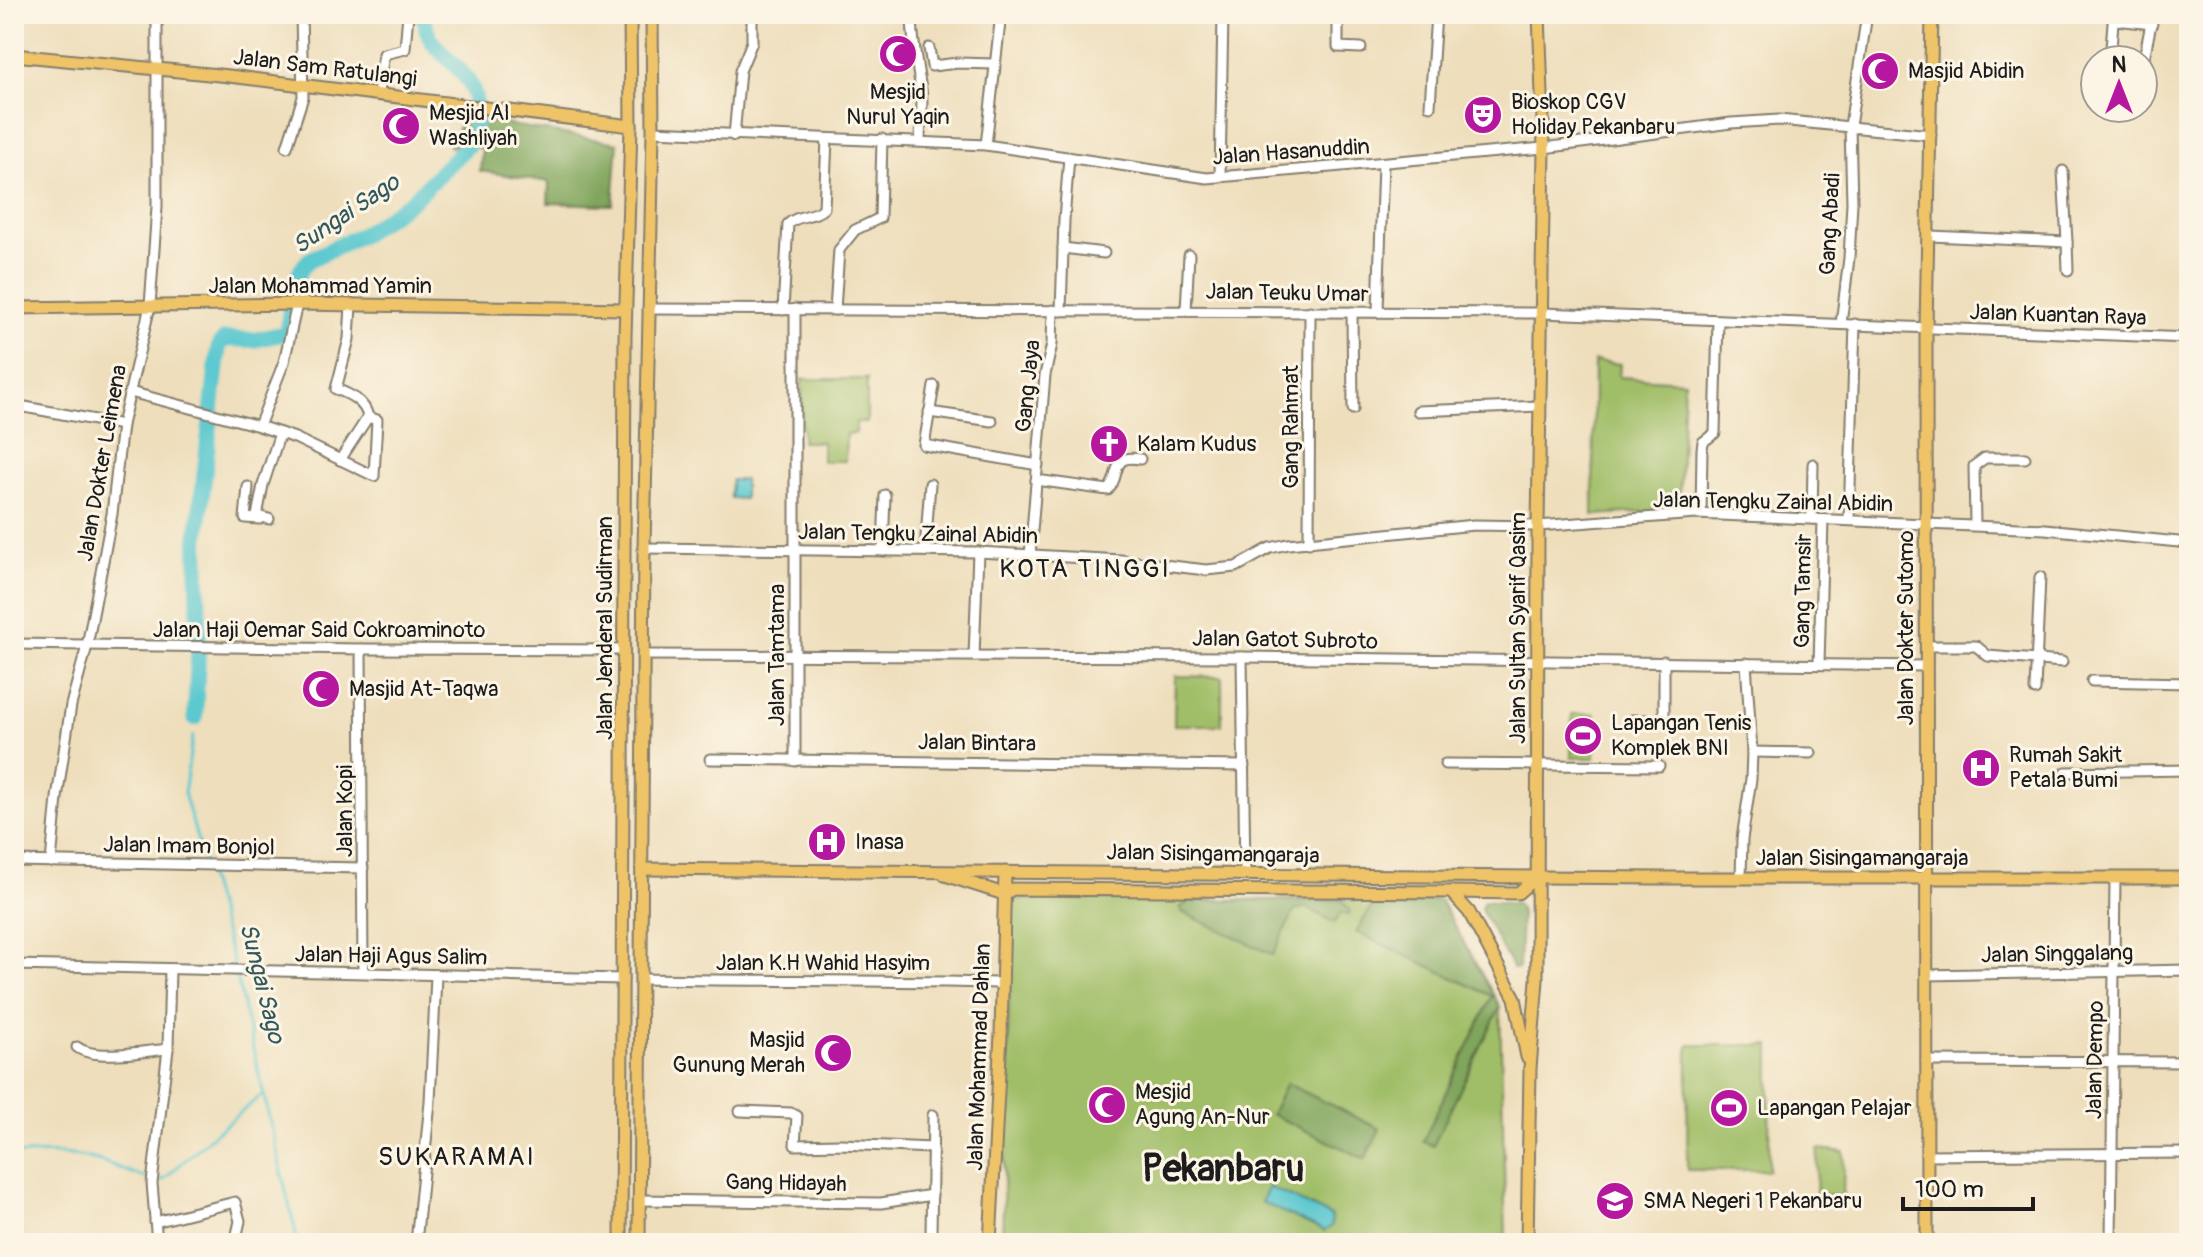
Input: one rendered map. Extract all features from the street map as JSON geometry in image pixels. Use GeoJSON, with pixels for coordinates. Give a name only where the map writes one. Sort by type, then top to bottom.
{"type":"FeatureCollection","features":[{"type":"Feature","properties":{"kind":"main road","name":"Jalan Jenderal Sudirman"},"geometry":{"type":"LineString","coordinates":[[621,1243],[625,302],[631,126],[630,14]]}},
{"type":"Feature","properties":{"kind":"main road","name":"Jalan Jenderal Sudirman"},"geometry":{"type":"LineString","coordinates":[[639,1243],[652,14]]}},
{"type":"Feature","properties":{"kind":"main road","name":"Jalan Sultan Syarif Qasim"},"geometry":{"type":"LineString","coordinates":[[1527,1243],[1530,1069],[1537,980],[1538,526],[1544,148],[1539,14]]}},
{"type":"Feature","properties":{"kind":"main road","name":"Jalan Dokter Sutomo"},"geometry":{"type":"LineString","coordinates":[[1927,1243],[1926,328],[1932,14]]}},
{"type":"Feature","properties":{"kind":"main road","name":"Jalan Sam Ratulangi"},"geometry":{"type":"LineString","coordinates":[[14,55],[378,93],[631,126]]}},
{"type":"Feature","properties":{"kind":"main road","name":"Jalan Mohammad Yamin"},"geometry":{"type":"LineString","coordinates":[[14,308],[625,302],[639,307],[648,302]]}},
{"type":"Feature","properties":{"kind":"main road"},"geometry":{"type":"LineString","coordinates":[[625,337],[634,326],[642,327],[648,336]]}},
{"type":"Feature","properties":{"kind":"main road","name":"Jalan Sisingamangaraja"},"geometry":{"type":"LineString","coordinates":[[642,869],[1536,877],[2189,878]]}},
{"type":"Feature","properties":{"kind":"main road","name":"Jalan Sisingamangaraja"},"geometry":{"type":"LineString","coordinates":[[937,872],[1004,894],[1013,889],[1518,893],[1536,877]]}},
{"type":"Feature","properties":{"kind":"main road","name":"Jalan Mohammad Dahlan"},"geometry":{"type":"LineString","coordinates":[[990,1243],[1005,872]]}},
{"type":"Feature","properties":{"kind":"main road"},"geometry":{"type":"LineString","coordinates":[[1245,875],[1271,890]]}},
{"type":"Feature","properties":{"kind":"main road"},"geometry":{"type":"LineString","coordinates":[[1451,892],[1469,912],[1515,998],[1530,1069]]}},
{"type":"Feature","properties":{"kind":"street","name":"Jalan Dokter Leimena"},"geometry":{"type":"LineString","coordinates":[[51,862],[71,705],[87,646],[112,514],[122,425],[150,306],[157,207],[157,14]]}},
{"type":"Feature","properties":{"kind":"street"},"geometry":{"type":"LineString","coordinates":[[287,147],[303,97],[301,14]]}},
{"type":"Feature","properties":{"kind":"street"},"geometry":{"type":"LineString","coordinates":[[378,93],[384,54],[405,49],[408,14]]}},
{"type":"Feature","properties":{"kind":"street"},"geometry":{"type":"LineString","coordinates":[[734,136],[740,71],[752,42],[752,14]]}},
{"type":"Feature","properties":{"kind":"street"},"geometry":{"type":"LineString","coordinates":[[912,14],[921,90],[920,141]]}},
{"type":"Feature","properties":{"kind":"street"},"geometry":{"type":"LineString","coordinates":[[986,145],[1001,14]]}},
{"type":"Feature","properties":{"kind":"street"},"geometry":{"type":"LineString","coordinates":[[1220,177],[1223,14]]}},
{"type":"Feature","properties":{"kind":"street"},"geometry":{"type":"LineString","coordinates":[[1338,14],[1338,47],[1361,48]]}},
{"type":"Feature","properties":{"kind":"street"},"geometry":{"type":"LineString","coordinates":[[1347,14],[1358,18],[1398,14]]}},
{"type":"Feature","properties":{"kind":"street"},"geometry":{"type":"LineString","coordinates":[[1430,106],[1436,14]]}},
{"type":"Feature","properties":{"kind":"street","name":"Gang Abadi"},"geometry":{"type":"LineString","coordinates":[[1841,324],[1852,203],[1850,126],[1867,14]]}},
{"type":"Feature","properties":{"kind":"street"},"geometry":{"type":"LineString","coordinates":[[2111,44],[2113,22],[2116,20],[2152,19],[2147,44]]}},
{"type":"Feature","properties":{"kind":"street"},"geometry":{"type":"LineString","coordinates":[[929,48],[932,66],[994,64]]}},
{"type":"Feature","properties":{"kind":"street","name":"Jalan Hasanuddin"},"geometry":{"type":"LineString","coordinates":[[653,131],[986,145],[1207,178],[1544,148],[1731,123],[1779,120],[1931,135]]}},
{"type":"Feature","properties":{"kind":"street"},"geometry":{"type":"LineString","coordinates":[[783,310],[788,224],[793,219],[819,213],[824,208],[827,139]]}},
{"type":"Feature","properties":{"kind":"street"},"geometry":{"type":"LineString","coordinates":[[835,310],[839,250],[855,230],[880,218],[882,139]]}},
{"type":"Feature","properties":{"kind":"street","name":"Gang Jaya"},"geometry":{"type":"LineString","coordinates":[[1030,555],[1045,375],[1057,311],[1069,157]]}},
{"type":"Feature","properties":{"kind":"street"},"geometry":{"type":"LineString","coordinates":[[1378,312],[1383,163]]}},
{"type":"Feature","properties":{"kind":"street"},"geometry":{"type":"LineString","coordinates":[[2063,171],[2068,270]]}},
{"type":"Feature","properties":{"kind":"street"},"geometry":{"type":"LineString","coordinates":[[1930,236],[2067,242]]}},
{"type":"Feature","properties":{"kind":"street"},"geometry":{"type":"LineString","coordinates":[[1063,248],[1104,253]]}},
{"type":"Feature","properties":{"kind":"street"},"geometry":{"type":"LineString","coordinates":[[1186,310],[1189,255]]}},
{"type":"Feature","properties":{"kind":"street","name":"Jalan Teuku Umar"},"geometry":{"type":"LineString","coordinates":[[648,302],[783,310],[1542,313],[1926,328]]}},
{"type":"Feature","properties":{"kind":"street"},"geometry":{"type":"LineString","coordinates":[[259,426],[284,362],[291,304]]}},
{"type":"Feature","properties":{"kind":"street"},"geometry":{"type":"LineString","coordinates":[[351,305],[349,339],[336,389],[350,394],[364,406],[368,417]]}},
{"type":"Feature","properties":{"kind":"street","name":"Jalan Tamtama"},"geometry":{"type":"LineString","coordinates":[[795,309],[795,761]]}},
{"type":"Feature","properties":{"kind":"street","name":"Gang Rahmat"},"geometry":{"type":"LineString","coordinates":[[1309,543],[1310,311]]}},
{"type":"Feature","properties":{"kind":"street"},"geometry":{"type":"LineString","coordinates":[[1352,312],[1353,409]]}},
{"type":"Feature","properties":{"kind":"street"},"geometry":{"type":"LineString","coordinates":[[1701,514],[1703,442],[1715,433],[1718,320]]}},
{"type":"Feature","properties":{"kind":"street"},"geometry":{"type":"LineString","coordinates":[[1849,520],[1855,324]]}},
{"type":"Feature","properties":{"kind":"street","name":"Jalan Kuantan Raya"},"geometry":{"type":"LineString","coordinates":[[1926,328],[2189,338]]}},
{"type":"Feature","properties":{"kind":"street","name":"Gang Jaya"},"geometry":{"type":"LineString","coordinates":[[934,386],[923,442],[925,446],[1038,465]]}},
{"type":"Feature","properties":{"kind":"street"},"geometry":{"type":"LineString","coordinates":[[130,392],[280,433],[374,476],[377,420],[368,417]]}},
{"type":"Feature","properties":{"kind":"street"},"geometry":{"type":"LineString","coordinates":[[14,405],[122,425]]}},
{"type":"Feature","properties":{"kind":"street"},"geometry":{"type":"LineString","coordinates":[[1418,411],[1540,406]]}},
{"type":"Feature","properties":{"kind":"street","name":"Gang Jaya"},"geometry":{"type":"LineString","coordinates":[[929,412],[992,421]]}},
{"type":"Feature","properties":{"kind":"street"},"geometry":{"type":"LineString","coordinates":[[340,460],[368,417]]}},
{"type":"Feature","properties":{"kind":"street"},"geometry":{"type":"LineString","coordinates":[[248,487],[245,518],[264,519],[257,516],[263,485],[280,433]]}},
{"type":"Feature","properties":{"kind":"street"},"geometry":{"type":"LineString","coordinates":[[1036,480],[1108,490],[1119,463],[1132,457],[1140,459]]}},
{"type":"Feature","properties":{"kind":"street"},"geometry":{"type":"LineString","coordinates":[[1975,525],[1974,466],[1985,458],[2025,458]]}},
{"type":"Feature","properties":{"kind":"street","name":"Gang Tamsir"},"geometry":{"type":"LineString","coordinates":[[1813,464],[1818,519],[1819,664]]}},
{"type":"Feature","properties":{"kind":"street"},"geometry":{"type":"LineString","coordinates":[[925,551],[930,484]]}},
{"type":"Feature","properties":{"kind":"street"},"geometry":{"type":"LineString","coordinates":[[883,551],[885,495]]}},
{"type":"Feature","properties":{"kind":"street","name":"Jalan Tengku Zainal Abidin"},"geometry":{"type":"LineString","coordinates":[[644,548],[978,552],[1222,570],[1251,560],[1276,546],[1406,530],[1474,525],[1538,526],[1701,514],[2045,529],[2189,543]]}},
{"type":"Feature","properties":{"kind":"street"},"geometry":{"type":"LineString","coordinates":[[974,656],[978,552]]}},
{"type":"Feature","properties":{"kind":"street"},"geometry":{"type":"LineString","coordinates":[[2035,690],[2040,577]]}},
{"type":"Feature","properties":{"kind":"street","name":"Jalan Haji Oemar Said Cokroaminoto"},"geometry":{"type":"LineString","coordinates":[[14,644],[624,650]]}},
{"type":"Feature","properties":{"kind":"street"},"geometry":{"type":"LineString","coordinates":[[1926,646],[1976,646],[1988,656],[2062,662]]}},
{"type":"Feature","properties":{"kind":"street","name":"Jalan Kopi"},"geometry":{"type":"LineString","coordinates":[[361,649],[363,972]]}},
{"type":"Feature","properties":{"kind":"street","name":"Jalan Gatot Subroto"},"geometry":{"type":"LineString","coordinates":[[644,655],[1242,657],[1926,666]]}},
{"type":"Feature","properties":{"kind":"street"},"geometry":{"type":"LineString","coordinates":[[1242,657],[1245,875]]}},
{"type":"Feature","properties":{"kind":"street"},"geometry":{"type":"LineString","coordinates":[[1631,720],[1659,720],[1664,717],[1664,661]]}},
{"type":"Feature","properties":{"kind":"street"},"geometry":{"type":"LineString","coordinates":[[1741,878],[1752,752],[1746,663]]}},
{"type":"Feature","properties":{"kind":"street"},"geometry":{"type":"LineString","coordinates":[[2092,681],[2189,683]]}},
{"type":"Feature","properties":{"kind":"street"},"geometry":{"type":"LineString","coordinates":[[1752,752],[1811,753]]}},
{"type":"Feature","properties":{"kind":"street","name":"Jalan Bintara"},"geometry":{"type":"LineString","coordinates":[[710,759],[1244,766]]}},
{"type":"Feature","properties":{"kind":"street"},"geometry":{"type":"LineString","coordinates":[[1445,764],[1659,766]]}},
{"type":"Feature","properties":{"kind":"street"},"geometry":{"type":"LineString","coordinates":[[2066,772],[2189,770]]}},
{"type":"Feature","properties":{"kind":"street","name":"Jalan Imam Bonjol"},"geometry":{"type":"LineString","coordinates":[[14,861],[363,868]]}},
{"type":"Feature","properties":{"kind":"street","name":"Jalan Dempo"},"geometry":{"type":"LineString","coordinates":[[2111,1243],[2115,878]]}},
{"type":"Feature","properties":{"kind":"street","name":"Jalan Haji Agus Salim"},"geometry":{"type":"LineString","coordinates":[[14,965],[623,979]]}},
{"type":"Feature","properties":{"kind":"street"},"geometry":{"type":"LineString","coordinates":[[157,1243],[152,1180],[168,1049],[170,969]]}},
{"type":"Feature","properties":{"kind":"street","name":"Jalan Singgalang"},"geometry":{"type":"LineString","coordinates":[[1926,975],[2189,970]]}},
{"type":"Feature","properties":{"kind":"street"},"geometry":{"type":"LineString","coordinates":[[416,1243],[430,1102],[436,976]]}},
{"type":"Feature","properties":{"kind":"street","name":"Jalan K.H Wahid Hasyim"},"geometry":{"type":"LineString","coordinates":[[642,979],[814,983],[855,980],[996,983],[1002,986]]}},
{"type":"Feature","properties":{"kind":"street"},"geometry":{"type":"LineString","coordinates":[[77,1047],[83,1052],[96,1054],[168,1049]]}},
{"type":"Feature","properties":{"kind":"street"},"geometry":{"type":"LineString","coordinates":[[1926,1061],[2189,1062]]}},
{"type":"Feature","properties":{"kind":"street"},"geometry":{"type":"LineString","coordinates":[[740,1111],[791,1113],[797,1116],[795,1145],[932,1148]]}},
{"type":"Feature","properties":{"kind":"street"},"geometry":{"type":"LineString","coordinates":[[928,1243],[931,1233],[933,1115]]}},
{"type":"Feature","properties":{"kind":"street"},"geometry":{"type":"LineString","coordinates":[[1926,1155],[2189,1153]]}},
{"type":"Feature","properties":{"kind":"street","name":"Gang Hidayah"},"geometry":{"type":"LineString","coordinates":[[640,1200],[881,1203],[932,1195]]}},
{"type":"Feature","properties":{"kind":"street"},"geometry":{"type":"LineString","coordinates":[[155,1222],[235,1202],[240,1221],[235,1243]]}},
{"type":"Feature","properties":{"kind":"green space"},"geometry":{"type":"Polygon","coordinates":[[[464,117],[618,143],[613,205],[548,203],[549,182],[480,171],[482,148],[449,146],[464,117]]]}},
{"type":"Feature","properties":{"kind":"green space"},"geometry":{"type":"Polygon","coordinates":[[[1594,361],[1620,364],[1619,377],[1684,381],[1679,510],[1593,515],[1594,361]]]}},
{"type":"Feature","properties":{"kind":"green space"},"geometry":{"type":"Polygon","coordinates":[[[802,379],[867,379],[867,422],[856,422],[856,433],[846,434],[845,461],[822,461],[822,442],[802,442],[802,379]]]}},
{"type":"Feature","properties":{"kind":"green space"},"geometry":{"type":"Polygon","coordinates":[[[1175,676],[1222,677],[1222,725],[1174,725],[1175,676]]]}},
{"type":"Feature","properties":{"kind":"green space","name":"Lapangan Tenis Komplek BNI"},"geometry":{"type":"Polygon","coordinates":[[[1572,714],[1595,714],[1595,758],[1571,758],[1572,714]]]}},
{"type":"Feature","properties":{"kind":"green space"},"geometry":{"type":"Polygon","coordinates":[[[1012,899],[1440,900],[1500,1007],[1506,1243],[1002,1243],[1012,899]]]}},
{"type":"Feature","properties":{"kind":"green space"},"geometry":{"type":"Polygon","coordinates":[[[1339,900],[1350,909],[1349,915],[1341,913],[1335,923],[1305,907],[1294,911],[1273,955],[1182,912],[1180,908],[1188,901],[1339,900]]]}},
{"type":"Feature","properties":{"kind":"green space"},"geometry":{"type":"Polygon","coordinates":[[[1382,900],[1440,900],[1500,1007],[1433,1146],[1423,1141],[1492,996],[1356,932],[1372,906],[1382,900]]]}},
{"type":"Feature","properties":{"kind":"green space"},"geometry":{"type":"Polygon","coordinates":[[[1484,901],[1517,904],[1521,912],[1519,968],[1513,969],[1483,913],[1481,908],[1484,901]]]}},
{"type":"Feature","properties":{"kind":"green space","name":"Lapangan Pelajar"},"geometry":{"type":"Polygon","coordinates":[[[1688,1045],[1770,1045],[1769,1170],[1687,1170],[1688,1045]]]}},
{"type":"Feature","properties":{"kind":"green space"},"geometry":{"type":"Polygon","coordinates":[[[1286,1083],[1380,1129],[1365,1159],[1271,1114],[1286,1083]]]}},
{"type":"Feature","properties":{"kind":"green space"},"geometry":{"type":"Polygon","coordinates":[[[1818,1149],[1844,1152],[1843,1197],[1816,1195],[1818,1149]]]}},
{"type":"Feature","properties":{"kind":"water"},"geometry":{"type":"Polygon","coordinates":[[[731,480],[744,480],[744,499],[730,498],[731,480]]]}},
{"type":"Feature","properties":{"kind":"water"},"geometry":{"type":"Polygon","coordinates":[[[1269,1187],[1331,1216],[1332,1226],[1324,1231],[1261,1202],[1269,1187]]]}},
{"type":"Feature","properties":{"kind":"waterway","name":"Sungai Sago"},"geometry":{"type":"LineString","coordinates":[[195,718],[199,636],[197,541],[219,345],[225,339],[254,340],[286,333],[294,286],[309,260],[363,234],[413,200],[474,139],[476,106],[472,88],[432,41],[423,14]]}},
{"type":"Feature","properties":{"kind":"waterway","name":"Sungai Sago"},"geometry":{"type":"LineString","coordinates":[[193,736],[184,793],[234,966]]}},
{"type":"Feature","properties":{"kind":"waterway","name":"Sungai Sago"},"geometry":{"type":"LineString","coordinates":[[236,974],[298,1243]]}},
{"type":"Feature","properties":{"kind":"waterway"},"geometry":{"type":"LineString","coordinates":[[14,1155],[87,1157],[146,1178],[163,1180],[262,1095]]}},
{"type":"Feature","properties":{"kind":"place","name":"Mesjid Nurul Yaqin"},"geometry":{"type":"Point","coordinates":[898,54]}},
{"type":"Feature","properties":{"kind":"place","name":"Masjid Abidin"},"geometry":{"type":"Point","coordinates":[1880,71]}},
{"type":"Feature","properties":{"kind":"place","name":"Bioskop CGV Holiday Pekanbaru"},"geometry":{"type":"Point","coordinates":[1483,115]}},
{"type":"Feature","properties":{"kind":"place","name":"Mesjid Al Washliyah"},"geometry":{"type":"Point","coordinates":[401,126]}},
{"type":"Feature","properties":{"kind":"place","name":"Kalam Kudus"},"geometry":{"type":"Point","coordinates":[1109,444]}},
{"type":"Feature","properties":{"kind":"place","name":"Masjid At-Taqwa"},"geometry":{"type":"Point","coordinates":[321,689]}},
{"type":"Feature","properties":{"kind":"place","name":"Lapangan Tenis Komplek BNI"},"geometry":{"type":"Point","coordinates":[1583,736]}},
{"type":"Feature","properties":{"kind":"place","name":"Rumah Sakit Petala Bumi"},"geometry":{"type":"Point","coordinates":[1981,768]}},
{"type":"Feature","properties":{"kind":"place","name":"Inasa"},"geometry":{"type":"Point","coordinates":[827,842]}},
{"type":"Feature","properties":{"kind":"place","name":"Masjid Gunung Merah"},"geometry":{"type":"Point","coordinates":[833,1053]}},
{"type":"Feature","properties":{"kind":"place","name":"Mesjid Agung An-Nur"},"geometry":{"type":"Point","coordinates":[1107,1105]}},
{"type":"Feature","properties":{"kind":"place","name":"Lapangan Pelajar"},"geometry":{"type":"Point","coordinates":[1729,1108]}},
{"type":"Feature","properties":{"kind":"place","name":"SMA Negeri 1 Pekanbaru"},"geometry":{"type":"Point","coordinates":[1615,1201]}},
{"type":"Feature","properties":{"kind":"district","name":"KOTA TINGGI"},"geometry":{"type":"Point","coordinates":[1085,569]}},
{"type":"Feature","properties":{"kind":"district","name":"SUKARAMAI"},"geometry":{"type":"Point","coordinates":[457,1157]}},
{"type":"Feature","properties":{"kind":"district","name":"Pekanbaru"},"geometry":{"type":"Point","coordinates":[1223,1169]}}]}
